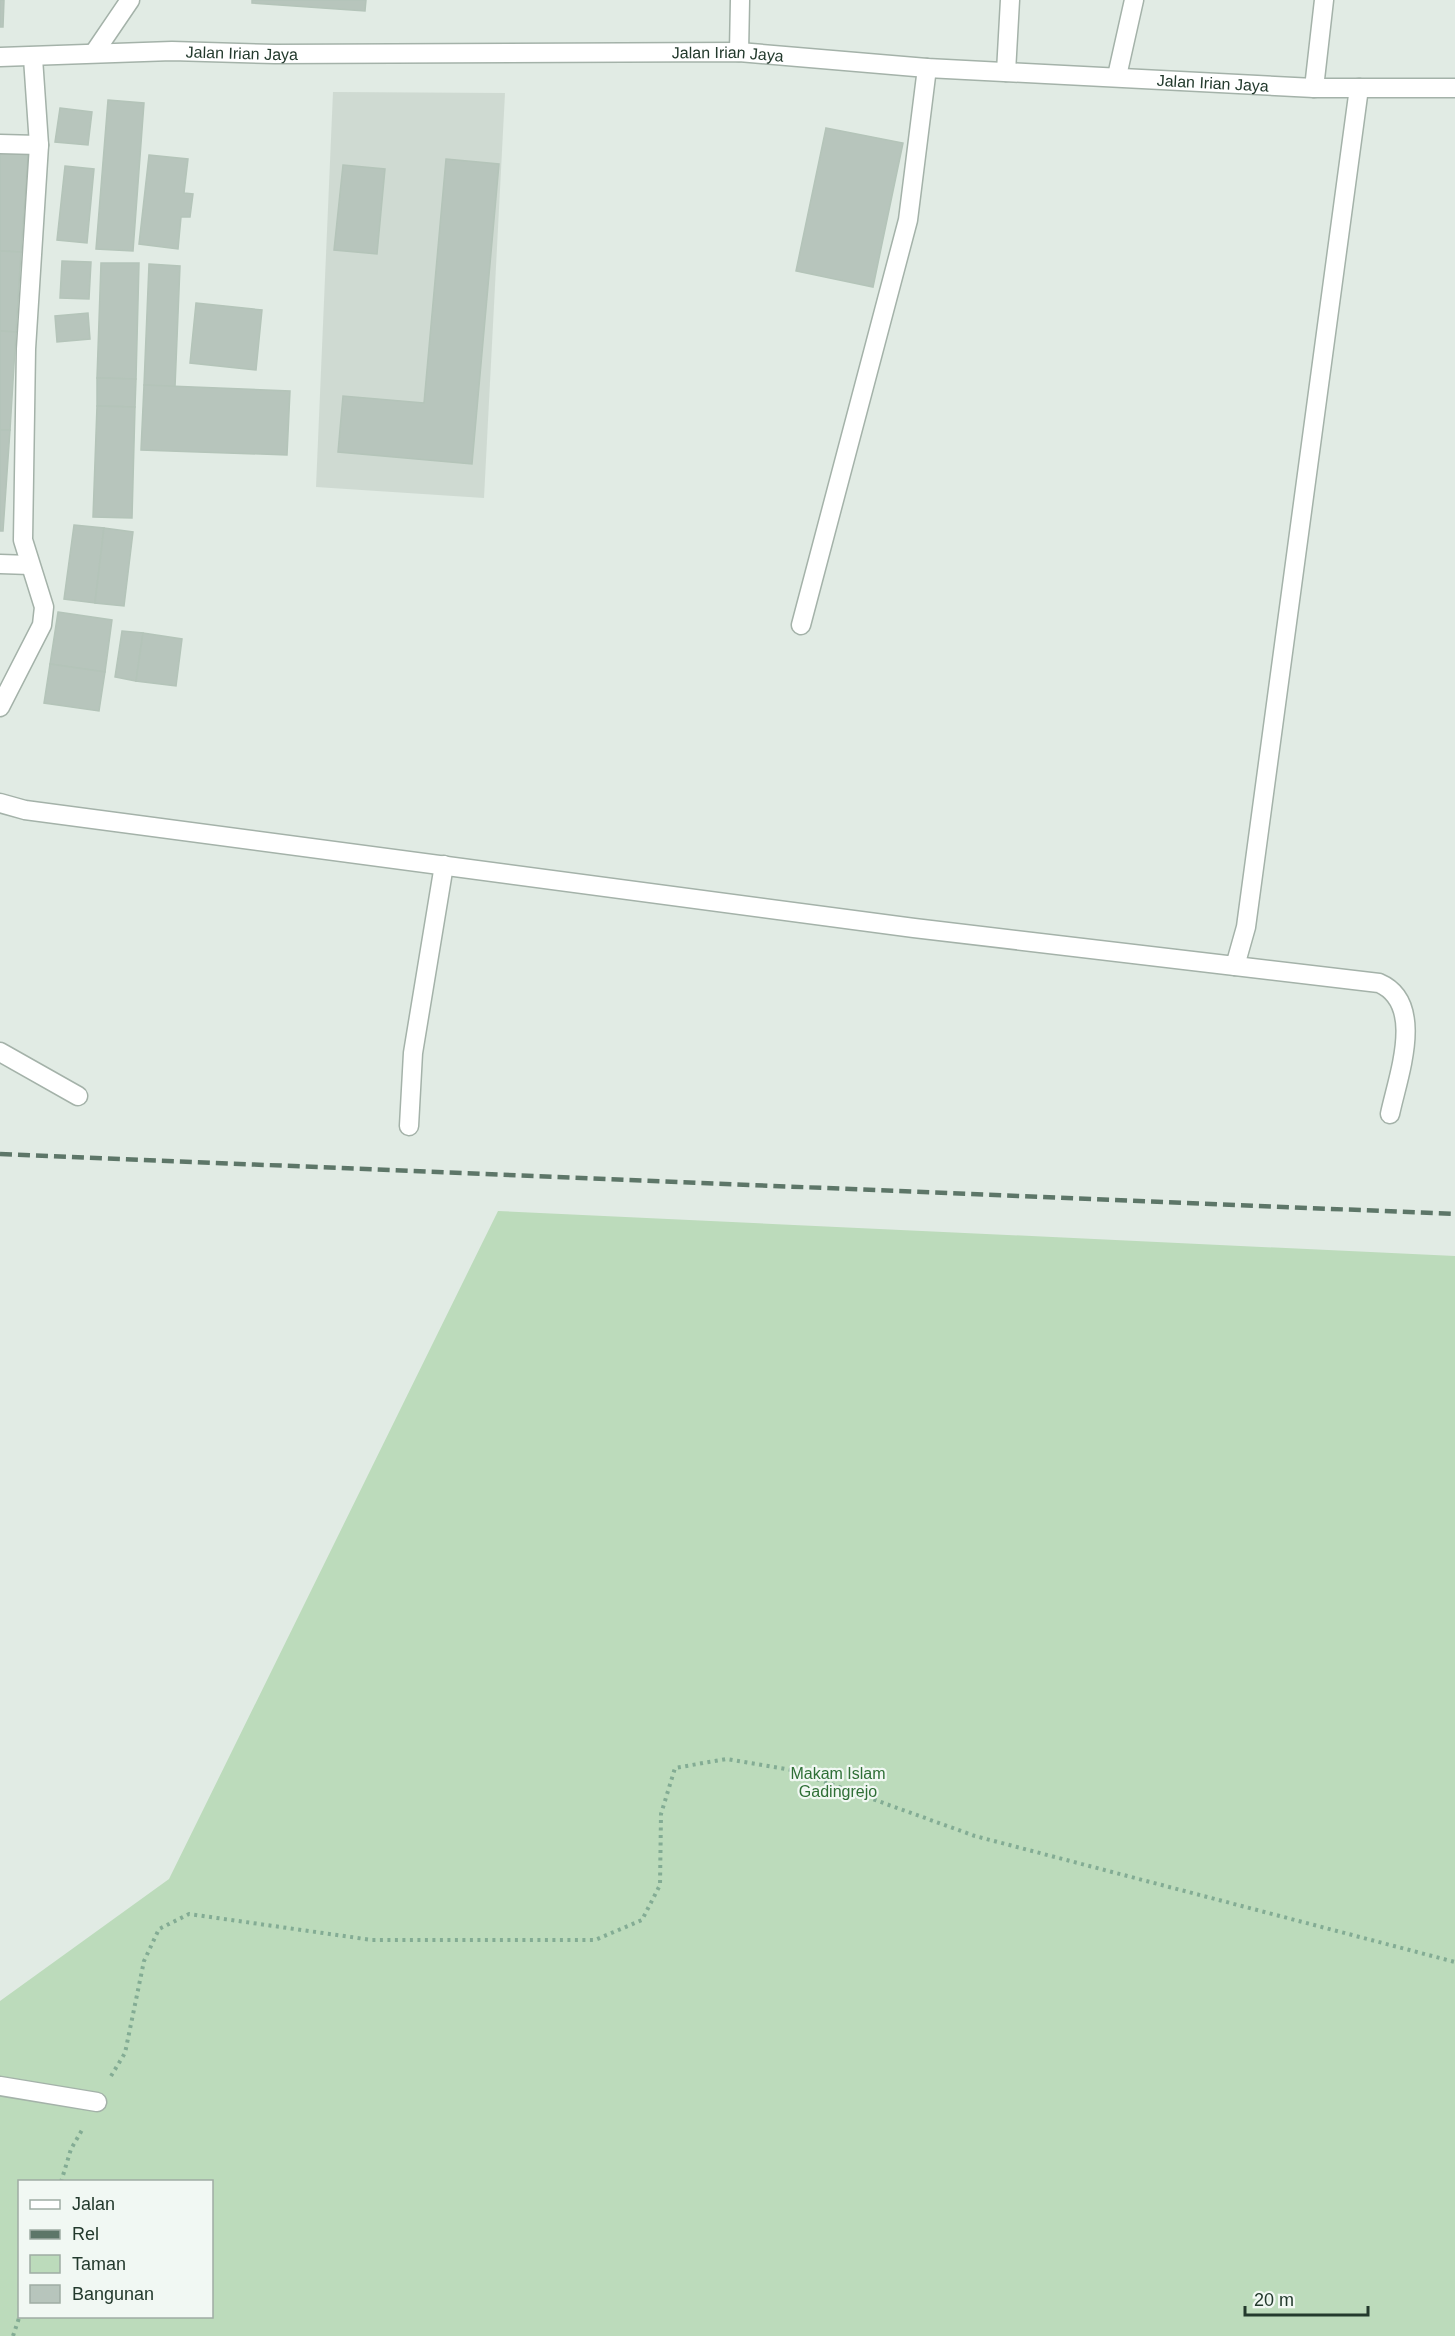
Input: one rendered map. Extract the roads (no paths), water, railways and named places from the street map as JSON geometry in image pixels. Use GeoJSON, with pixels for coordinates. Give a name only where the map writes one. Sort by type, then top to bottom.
{"type":"FeatureCollection","features":[{"type":"Feature","properties":{"kind":"street"},"geometry":{"type":"LineString","coordinates":[[94,53],[130,0]]}},
{"type":"Feature","properties":{"kind":"street"},"geometry":{"type":"LineString","coordinates":[[739,52],[740,0]]}},
{"type":"Feature","properties":{"kind":"street"},"geometry":{"type":"LineString","coordinates":[[1006,72],[1010,0]]}},
{"type":"Feature","properties":{"kind":"street"},"geometry":{"type":"LineString","coordinates":[[1117,76],[1134,0]]}},
{"type":"Feature","properties":{"kind":"street"},"geometry":{"type":"LineString","coordinates":[[1314,88],[1324,0]]}},
{"type":"Feature","properties":{"kind":"street","name":"Jalan Irian Jaya"},"geometry":{"type":"LineString","coordinates":[[0,57],[33,58],[94,53],[739,52],[927,68],[1117,76],[1314,88],[1455,88]]}},
{"type":"Feature","properties":{"kind":"street"},"geometry":{"type":"LineString","coordinates":[[0,707],[42,625],[44,607],[23,540],[26,361],[39,145],[33,58]]}},
{"type":"Feature","properties":{"kind":"street"},"geometry":{"type":"LineString","coordinates":[[801,625],[908,220],[927,68]]}},
{"type":"Feature","properties":{"kind":"street"},"geometry":{"type":"LineString","coordinates":[[1235,966],[1246,927],[1359,88]]}},
{"type":"Feature","properties":{"kind":"street"},"geometry":{"type":"LineString","coordinates":[[0,144],[39,145]]}},
{"type":"Feature","properties":{"kind":"street"},"geometry":{"type":"LineString","coordinates":[[0,564],[30,565]]}},
{"type":"Feature","properties":{"kind":"street"},"geometry":{"type":"LineString","coordinates":[[0,803],[24,810],[914,928],[1378,983],[1396,994],[1406,1022],[1390,1114]]}},
{"type":"Feature","properties":{"kind":"street"},"geometry":{"type":"LineString","coordinates":[[409,1126],[413,1053],[444,865]]}},
{"type":"Feature","properties":{"kind":"street"},"geometry":{"type":"LineString","coordinates":[[0,1052],[78,1096]]}},
{"type":"Feature","properties":{"kind":"street"},"geometry":{"type":"LineString","coordinates":[[0,2086],[97,2102]]}},
{"type":"Feature","properties":{"kind":"railway"},"geometry":{"type":"LineString","coordinates":[[0,1154],[1455,1214]]}},
{"type":"Feature","properties":{"kind":"park label","name":"Makam Islam Gadingrejo"},"geometry":{"type":"Point","coordinates":[838,1782]}}]}
